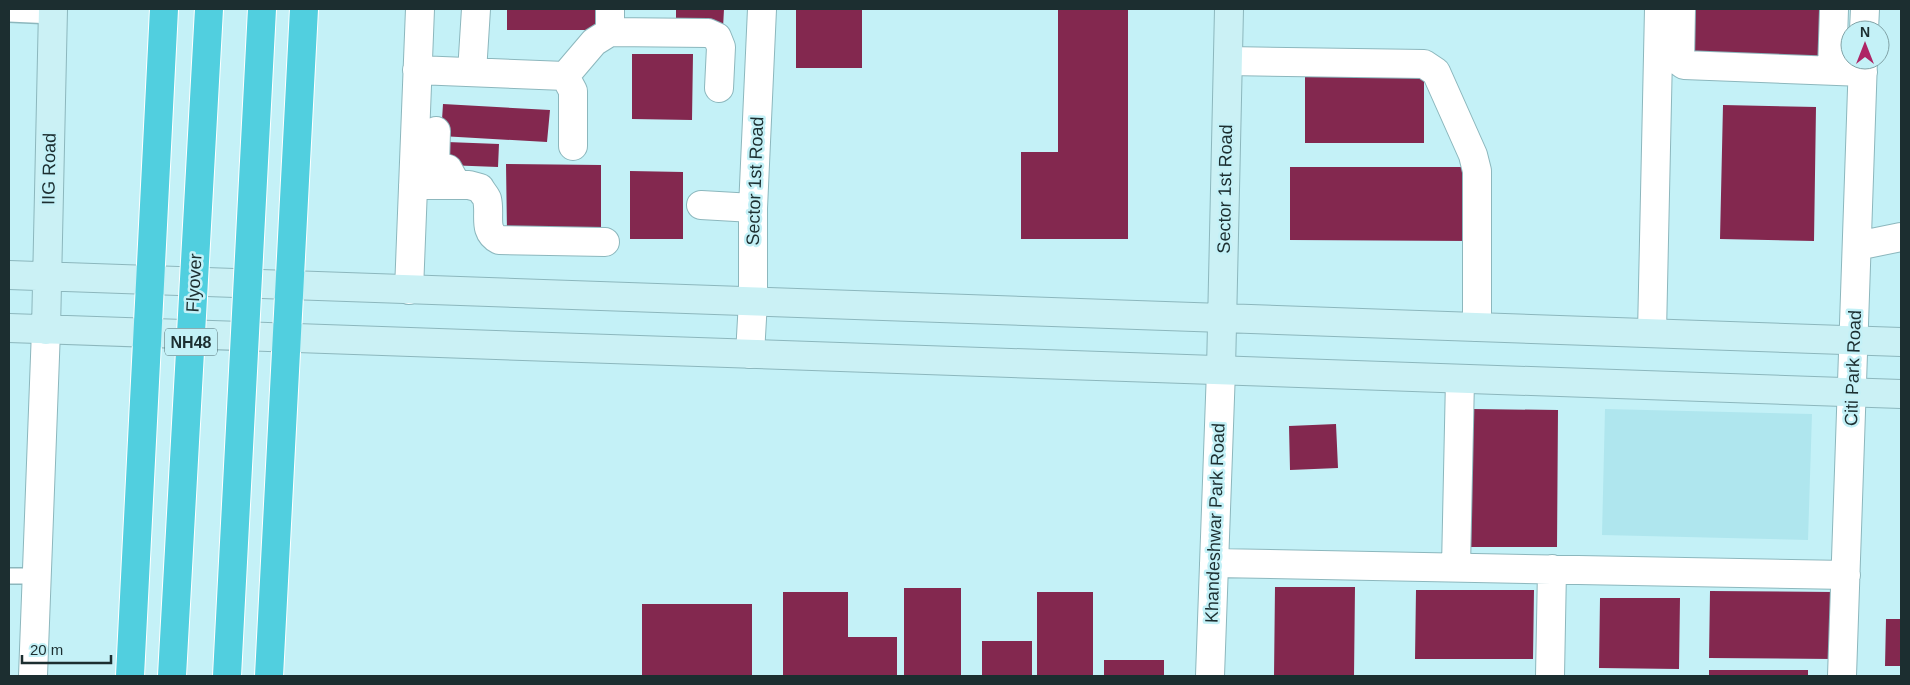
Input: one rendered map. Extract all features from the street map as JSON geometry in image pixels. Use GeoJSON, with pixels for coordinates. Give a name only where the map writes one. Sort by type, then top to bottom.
{"type":"FeatureCollection","features":[{"type":"Feature","properties":{"kind":"highway"},"geometry":{"type":"LineString","coordinates":[[130,676],[164,9]]}},
{"type":"Feature","properties":{"kind":"highway","name":"Flyover"},"geometry":{"type":"LineString","coordinates":[[172,676],[209,9]]}},
{"type":"Feature","properties":{"kind":"highway","name":"NH48"},"geometry":{"type":"LineString","coordinates":[[227,676],[262,9]]}},
{"type":"Feature","properties":{"kind":"highway"},"geometry":{"type":"LineString","coordinates":[[269,676],[304,9]]}},
{"type":"Feature","properties":{"kind":"main road","name":"Sector 1st Road"},"geometry":{"type":"LineString","coordinates":[[1221,370],[1229,9]]}},
{"type":"Feature","properties":{"kind":"main road","name":"IIG Road"},"geometry":{"type":"LineString","coordinates":[[46,330],[53,12]]}},
{"type":"Feature","properties":{"kind":"main road"},"geometry":{"type":"LineString","coordinates":[[9,276],[1901,342]]}},
{"type":"Feature","properties":{"kind":"main road"},"geometry":{"type":"LineString","coordinates":[[9,328],[1901,394]]}},
{"type":"Feature","properties":{"kind":"street"},"geometry":{"type":"LineString","coordinates":[[409,290],[420,9]]}},
{"type":"Feature","properties":{"kind":"street"},"geometry":{"type":"LineString","coordinates":[[472,72],[476,9]]}},
{"type":"Feature","properties":{"kind":"street","name":"Sector 1st Road"},"geometry":{"type":"LineString","coordinates":[[750,354],[753,302],[753,208],[762,9]]}},
{"type":"Feature","properties":{"kind":"street"},"geometry":{"type":"LineString","coordinates":[[1652,333],[1658,9]]}},
{"type":"Feature","properties":{"kind":"street"},"geometry":{"type":"LineString","coordinates":[[1682,9],[1680,62],[1684,65],[1840,69]]}},
{"type":"Feature","properties":{"kind":"street"},"geometry":{"type":"LineString","coordinates":[[1832,70],[1834,9]]}},
{"type":"Feature","properties":{"kind":"street"},"geometry":{"type":"LineString","coordinates":[[565,76],[610,20],[708,32],[718,37],[721,47],[719,88]]}},
{"type":"Feature","properties":{"kind":"street"},"geometry":{"type":"LineString","coordinates":[[1228,61],[1424,64],[1436,72],[1473,155],[1477,171],[1477,327]]}},
{"type":"Feature","properties":{"kind":"street"},"geometry":{"type":"LineString","coordinates":[[417,70],[565,76]]}},
{"type":"Feature","properties":{"kind":"street","name":"Citi Park Road"},"geometry":{"type":"LineString","coordinates":[[1842,676],[1863,70]]}},
{"type":"Feature","properties":{"kind":"street"},"geometry":{"type":"LineString","coordinates":[[565,76],[573,91],[573,146]]}},
{"type":"Feature","properties":{"kind":"street"},"geometry":{"type":"LineString","coordinates":[[436,131],[435,165],[448,169],[457,185]]}},
{"type":"Feature","properties":{"kind":"street"},"geometry":{"type":"LineString","coordinates":[[413,185],[457,185],[480,188],[487,199],[488,230],[492,237],[499,240],[605,242]]}},
{"type":"Feature","properties":{"kind":"street"},"geometry":{"type":"LineString","coordinates":[[702,205],[753,208]]}},
{"type":"Feature","properties":{"kind":"street"},"geometry":{"type":"LineString","coordinates":[[1857,246],[1901,237]]}},
{"type":"Feature","properties":{"kind":"street"},"geometry":{"type":"LineString","coordinates":[[33,676],[46,330]]}},
{"type":"Feature","properties":{"kind":"street","name":"Khandeshwar Park Road"},"geometry":{"type":"LineString","coordinates":[[1210,676],[1221,370]]}},
{"type":"Feature","properties":{"kind":"street"},"geometry":{"type":"LineString","coordinates":[[1456,567],[1460,379]]}},
{"type":"Feature","properties":{"kind":"street"},"geometry":{"type":"LineString","coordinates":[[1214,563],[1846,575]]}},
{"type":"Feature","properties":{"kind":"street"},"geometry":{"type":"LineString","coordinates":[[1550,676],[1552,569]]}},
{"type":"Feature","properties":{"kind":"lane"},"geometry":{"type":"LineString","coordinates":[[9,14],[53,12]]}},
{"type":"Feature","properties":{"kind":"lane"},"geometry":{"type":"LineString","coordinates":[[9,576],[37,576]]}},
{"type":"Feature","properties":{"kind":"shaded area"},"geometry":{"type":"Polygon","coordinates":[[[1605,409],[1812,414],[1808,540],[1602,535],[1605,409]]]}},
{"type":"Feature","properties":{"kind":"building"},"geometry":{"type":"Polygon","coordinates":[[[507,9],[600,9],[599,30],[507,30],[507,9]]]}},
{"type":"Feature","properties":{"kind":"building"},"geometry":{"type":"Polygon","coordinates":[[[676,9],[724,9],[723,28],[676,26],[676,9]]]}},
{"type":"Feature","properties":{"kind":"building"},"geometry":{"type":"Polygon","coordinates":[[[796,9],[862,9],[862,68],[796,68],[796,9]]]}},
{"type":"Feature","properties":{"kind":"building"},"geometry":{"type":"Polygon","coordinates":[[[1058,9],[1128,9],[1128,239],[1021,239],[1021,152],[1058,152],[1058,9]]]}},
{"type":"Feature","properties":{"kind":"building"},"geometry":{"type":"Polygon","coordinates":[[[1688,9],[1830,9],[1828,60],[1687,57],[1688,9]]]}},
{"type":"Feature","properties":{"kind":"building"},"geometry":{"type":"Polygon","coordinates":[[[632,54],[693,54],[692,120],[632,119],[632,54]]]}},
{"type":"Feature","properties":{"kind":"building"},"geometry":{"type":"Polygon","coordinates":[[[1305,72],[1424,73],[1424,143],[1305,143],[1305,72]]]}},
{"type":"Feature","properties":{"kind":"building"},"geometry":{"type":"Polygon","coordinates":[[[443,104],[550,110],[547,142],[441,136],[443,104]]]}},
{"type":"Feature","properties":{"kind":"building"},"geometry":{"type":"Polygon","coordinates":[[[1723,105],[1816,107],[1814,241],[1720,239],[1723,105]]]}},
{"type":"Feature","properties":{"kind":"building"},"geometry":{"type":"Polygon","coordinates":[[[447,142],[499,144],[498,167],[446,165],[447,142]]]}},
{"type":"Feature","properties":{"kind":"building"},"geometry":{"type":"Polygon","coordinates":[[[506,164],[601,165],[601,233],[507,233],[506,164]]]}},
{"type":"Feature","properties":{"kind":"building"},"geometry":{"type":"Polygon","coordinates":[[[1290,167],[1471,167],[1471,241],[1290,240],[1290,167]]]}},
{"type":"Feature","properties":{"kind":"building"},"geometry":{"type":"Polygon","coordinates":[[[630,171],[683,172],[683,239],[630,239],[630,171]]]}},
{"type":"Feature","properties":{"kind":"building"},"geometry":{"type":"Polygon","coordinates":[[[1472,409],[1558,410],[1557,547],[1471,547],[1472,409]]]}},
{"type":"Feature","properties":{"kind":"building"},"geometry":{"type":"Polygon","coordinates":[[[1336,424],[1338,468],[1290,470],[1289,426],[1336,424]]]}},
{"type":"Feature","properties":{"kind":"building"},"geometry":{"type":"Polygon","coordinates":[[[1275,587],[1355,587],[1354,676],[1274,676],[1275,587]]]}},
{"type":"Feature","properties":{"kind":"building"},"geometry":{"type":"Polygon","coordinates":[[[904,588],[961,588],[961,676],[904,676],[904,588]]]}},
{"type":"Feature","properties":{"kind":"building"},"geometry":{"type":"Polygon","coordinates":[[[1416,590],[1534,590],[1533,659],[1415,659],[1416,590]]]}},
{"type":"Feature","properties":{"kind":"building"},"geometry":{"type":"Polygon","coordinates":[[[1710,591],[1833,592],[1833,659],[1709,658],[1710,591]]]}},
{"type":"Feature","properties":{"kind":"building"},"geometry":{"type":"Polygon","coordinates":[[[783,592],[848,592],[848,637],[897,637],[897,676],[783,676],[783,592]]]}},
{"type":"Feature","properties":{"kind":"building"},"geometry":{"type":"Polygon","coordinates":[[[1037,592],[1093,592],[1093,676],[1037,676],[1037,592]]]}},
{"type":"Feature","properties":{"kind":"building"},"geometry":{"type":"Polygon","coordinates":[[[1600,598],[1680,598],[1679,669],[1599,668],[1600,598]]]}},
{"type":"Feature","properties":{"kind":"building"},"geometry":{"type":"Polygon","coordinates":[[[642,604],[752,604],[752,676],[642,676],[642,604]]]}},
{"type":"Feature","properties":{"kind":"building"},"geometry":{"type":"Polygon","coordinates":[[[1886,619],[1901,619],[1901,666],[1885,666],[1886,619]]]}},
{"type":"Feature","properties":{"kind":"building"},"geometry":{"type":"Polygon","coordinates":[[[982,641],[1032,641],[1032,676],[982,676],[982,641]]]}},
{"type":"Feature","properties":{"kind":"building"},"geometry":{"type":"Polygon","coordinates":[[[1104,660],[1164,660],[1164,676],[1104,676],[1104,660]]]}},
{"type":"Feature","properties":{"kind":"building"},"geometry":{"type":"Polygon","coordinates":[[[1709,670],[1808,670],[1808,676],[1709,676],[1709,670]]]}}]}
